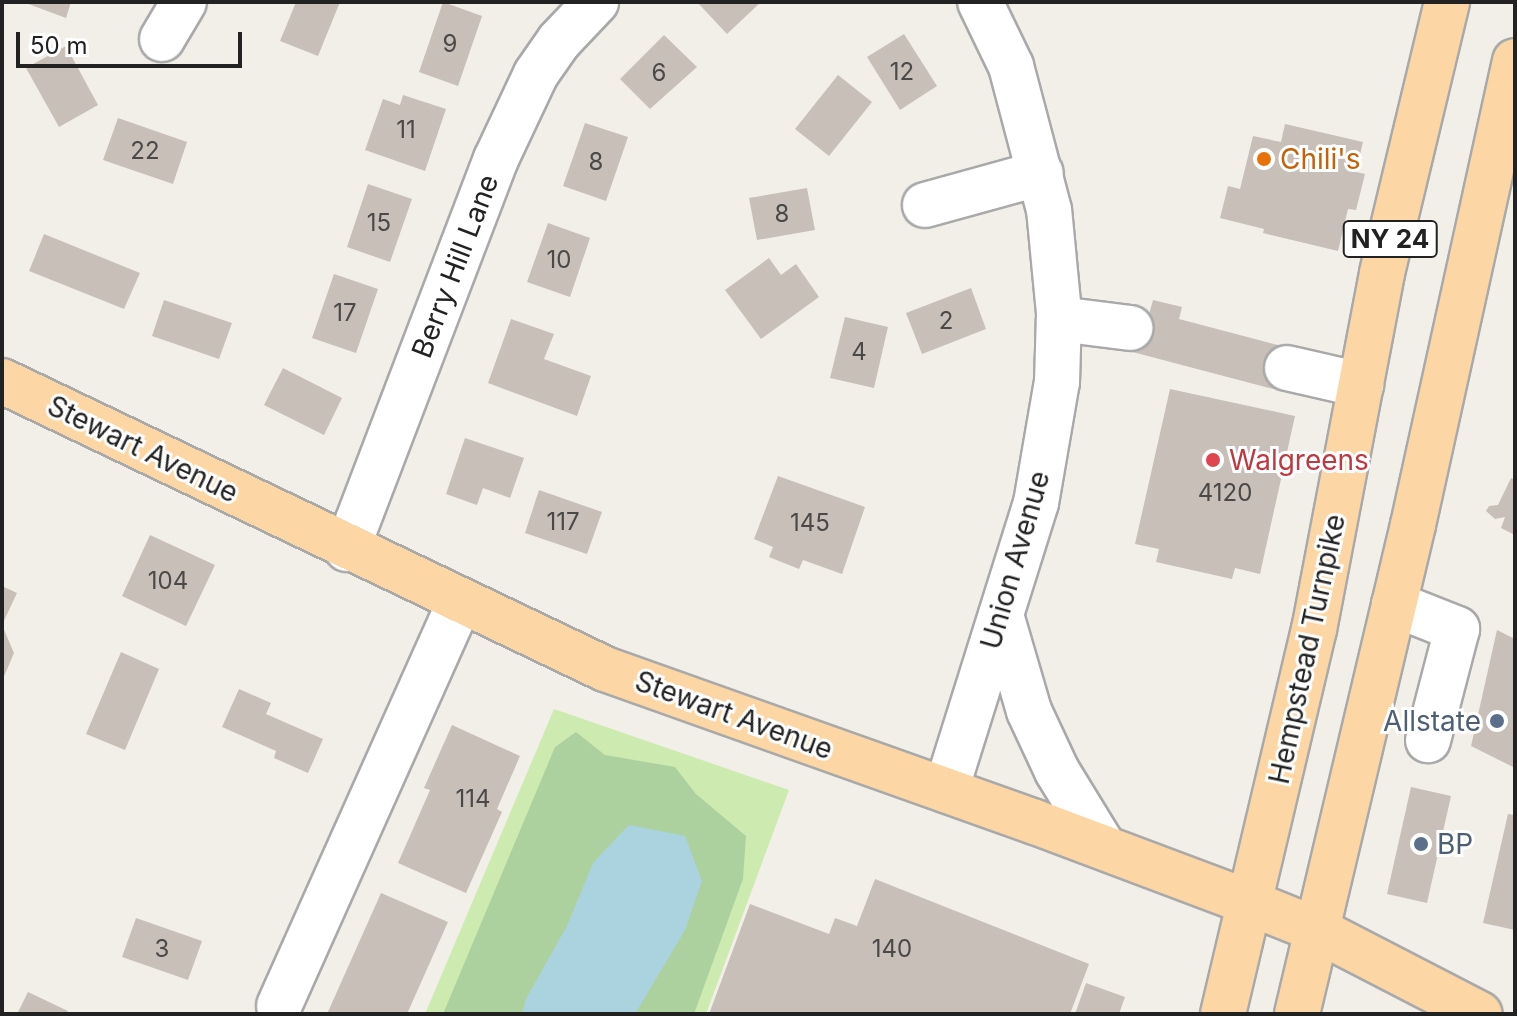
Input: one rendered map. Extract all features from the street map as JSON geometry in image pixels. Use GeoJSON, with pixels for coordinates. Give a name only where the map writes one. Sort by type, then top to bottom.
{"type":"FeatureCollection","features":[{"type":"Feature","properties":{"kind":"main road","name":"Hempstead Turnpike"},"geometry":{"type":"LineString","coordinates":[[1223,1014],[1314,630],[1382,273],[1447,2]]}},
{"type":"Feature","properties":{"kind":"main road","name":"NY 24"},"geometry":{"type":"LineString","coordinates":[[1297,1014],[1394,604],[1515,61]]}},
{"type":"Feature","properties":{"kind":"main road","name":"Stewart Avenue"},"geometry":{"type":"LineString","coordinates":[[2,381],[347,549],[605,669],[1103,846],[1250,903],[1317,930],[1463,1010]]}},
{"type":"Feature","properties":{"kind":"street"},"geometry":{"type":"LineString","coordinates":[[162,39],[184,2]]}},
{"type":"Feature","properties":{"kind":"street","name":"Berry Hill Lane"},"geometry":{"type":"LineString","coordinates":[[347,549],[496,159],[536,74],[559,41],[596,2]]}},
{"type":"Feature","properties":{"kind":"street","name":"Union Avenue"},"geometry":{"type":"LineString","coordinates":[[946,790],[1036,503],[1057,382],[1059,319],[1049,210],[1011,66],[980,2]]}},
{"type":"Feature","properties":{"kind":"street"},"geometry":{"type":"LineString","coordinates":[[925,205],[1041,173]]}},
{"type":"Feature","properties":{"kind":"street"},"geometry":{"type":"LineString","coordinates":[[1059,319],[1130,328]]}},
{"type":"Feature","properties":{"kind":"street"},"geometry":{"type":"LineString","coordinates":[[1287,368],[1361,385]]}},
{"type":"Feature","properties":{"kind":"street"},"geometry":{"type":"LineString","coordinates":[[279,1006],[460,602]]}},
{"type":"Feature","properties":{"kind":"street"},"geometry":{"type":"LineString","coordinates":[[1394,604],[1457,629],[1428,740]]}},
{"type":"Feature","properties":{"kind":"street"},"geometry":{"type":"LineString","coordinates":[[1001,615],[1029,711],[1057,771],[1103,846]]}},
{"type":"Feature","properties":{"kind":"green space"},"geometry":{"type":"Polygon","coordinates":[[[554,709],[789,790],[706,1014],[425,1014],[554,709]]]}},
{"type":"Feature","properties":{"kind":"green space"},"geometry":{"type":"Polygon","coordinates":[[[576,732],[605,755],[675,767],[696,794],[746,836],[743,879],[694,1014],[443,1014],[555,747],[576,732]]]}},
{"type":"Feature","properties":{"kind":"water"},"geometry":{"type":"Polygon","coordinates":[[[629,825],[685,836],[702,881],[685,930],[635,1014],[522,1014],[526,999],[567,926],[593,863],[629,825]]]}},
{"type":"Feature","properties":{"kind":"building"},"geometry":{"type":"Polygon","coordinates":[[[23,2],[71,2],[66,18],[23,2]]]}},
{"type":"Feature","properties":{"kind":"building"},"geometry":{"type":"Polygon","coordinates":[[[296,2],[340,2],[318,56],[280,41],[296,2]]]}},
{"type":"Feature","properties":{"kind":"building"},"geometry":{"type":"Polygon","coordinates":[[[443,2],[482,16],[458,86],[419,72],[443,2]]]}},
{"type":"Feature","properties":{"kind":"building"},"geometry":{"type":"Polygon","coordinates":[[[697,2],[761,2],[727,34],[697,2]]]}},
{"type":"Feature","properties":{"kind":"building"},"geometry":{"type":"Polygon","coordinates":[[[904,34],[937,86],[900,110],[867,57],[904,34]]]}},
{"type":"Feature","properties":{"kind":"building"},"geometry":{"type":"Polygon","coordinates":[[[664,35],[697,67],[650,109],[620,79],[664,35]]]}},
{"type":"Feature","properties":{"kind":"building"},"geometry":{"type":"Polygon","coordinates":[[[66,46],[98,105],[59,127],[26,68],[66,46]]]}},
{"type":"Feature","properties":{"kind":"building"},"geometry":{"type":"Polygon","coordinates":[[[838,75],[872,102],[829,156],[795,129],[838,75]]]}},
{"type":"Feature","properties":{"kind":"building"},"geometry":{"type":"Polygon","coordinates":[[[403,95],[446,109],[425,171],[365,150],[383,99],[400,105],[403,95]]]}},
{"type":"Feature","properties":{"kind":"building"},"geometry":{"type":"Polygon","coordinates":[[[118,118],[187,142],[173,184],[103,160],[118,118]]]}},
{"type":"Feature","properties":{"kind":"building"},"geometry":{"type":"Polygon","coordinates":[[[585,123],[628,137],[606,201],[563,186],[585,123]]]}},
{"type":"Feature","properties":{"kind":"building"},"geometry":{"type":"Polygon","coordinates":[[[1285,124],[1363,142],[1356,172],[1365,174],[1356,210],[1348,209],[1338,251],[1263,233],[1264,229],[1220,218],[1228,186],[1240,189],[1253,136],[1281,142],[1285,124]]]}},
{"type":"Feature","properties":{"kind":"building"},"geometry":{"type":"Polygon","coordinates":[[[368,184],[412,199],[390,262],[347,247],[368,184]]]}},
{"type":"Feature","properties":{"kind":"building"},"geometry":{"type":"Polygon","coordinates":[[[807,188],[815,230],[757,240],[749,198],[807,188]]]}},
{"type":"Feature","properties":{"kind":"building"},"geometry":{"type":"Polygon","coordinates":[[[548,223],[590,238],[570,297],[527,282],[548,223]]]}},
{"type":"Feature","properties":{"kind":"building"},"geometry":{"type":"Polygon","coordinates":[[[44,234],[140,273],[124,309],[29,271],[44,234]]]}},
{"type":"Feature","properties":{"kind":"building"},"geometry":{"type":"Polygon","coordinates":[[[769,258],[781,275],[796,264],[819,297],[761,339],[725,290],[769,258]]]}},
{"type":"Feature","properties":{"kind":"building"},"geometry":{"type":"Polygon","coordinates":[[[334,274],[378,289],[356,353],[312,338],[334,274]]]}},
{"type":"Feature","properties":{"kind":"building"},"geometry":{"type":"Polygon","coordinates":[[[971,288],[986,329],[922,354],[906,313],[971,288]]]}},
{"type":"Feature","properties":{"kind":"building"},"geometry":{"type":"Polygon","coordinates":[[[164,300],[232,323],[219,359],[152,336],[164,300]]]}},
{"type":"Feature","properties":{"kind":"building"},"geometry":{"type":"Polygon","coordinates":[[[1153,300],[1182,307],[1179,319],[1293,349],[1281,391],[1125,350],[1133,319],[1147,322],[1153,300]]]}},
{"type":"Feature","properties":{"kind":"building"},"geometry":{"type":"Polygon","coordinates":[[[845,317],[888,327],[874,388],[830,378],[845,317]]]}},
{"type":"Feature","properties":{"kind":"building"},"geometry":{"type":"Polygon","coordinates":[[[511,319],[554,334],[544,359],[591,376],[577,416],[488,383],[511,319]]]}},
{"type":"Feature","properties":{"kind":"building"},"geometry":{"type":"Polygon","coordinates":[[[283,368],[342,398],[324,435],[264,405],[283,368]]]}},
{"type":"Feature","properties":{"kind":"building","name":"Walgreens"},"geometry":{"type":"Polygon","coordinates":[[[1170,389],[1295,416],[1260,574],[1235,568],[1232,579],[1156,562],[1159,549],[1135,544],[1170,389]]]}},
{"type":"Feature","properties":{"kind":"building"},"geometry":{"type":"Polygon","coordinates":[[[465,438],[524,458],[510,498],[483,488],[477,505],[446,494],[465,438]]]}},
{"type":"Feature","properties":{"kind":"building"},"geometry":{"type":"Polygon","coordinates":[[[778,476],[865,507],[842,574],[803,560],[799,569],[769,557],[773,547],[754,539],[778,476]]]}},
{"type":"Feature","properties":{"kind":"building"},"geometry":{"type":"Polygon","coordinates":[[[1511,478],[1515,480],[1515,535],[1501,528],[1505,517],[1495,519],[1486,511],[1489,506],[1498,505],[1511,478]]]}},
{"type":"Feature","properties":{"kind":"building"},"geometry":{"type":"Polygon","coordinates":[[[539,490],[602,512],[587,554],[525,533],[539,490]]]}},
{"type":"Feature","properties":{"kind":"building"},"geometry":{"type":"Polygon","coordinates":[[[150,535],[215,565],[186,626],[122,596],[150,535]]]}},
{"type":"Feature","properties":{"kind":"building"},"geometry":{"type":"Polygon","coordinates":[[[2,586],[17,593],[2,625],[2,586]]]}},
{"type":"Feature","properties":{"kind":"building"},"geometry":{"type":"Polygon","coordinates":[[[2,625],[14,653],[2,681],[2,625]]]}},
{"type":"Feature","properties":{"kind":"building"},"geometry":{"type":"Polygon","coordinates":[[[1497,630],[1515,639],[1515,768],[1471,746],[1497,630]]]}},
{"type":"Feature","properties":{"kind":"building"},"geometry":{"type":"Polygon","coordinates":[[[121,652],[159,669],[125,750],[86,734],[121,652]]]}},
{"type":"Feature","properties":{"kind":"building"},"geometry":{"type":"Polygon","coordinates":[[[239,689],[271,703],[266,714],[323,739],[308,773],[274,758],[276,751],[222,727],[239,689]]]}},
{"type":"Feature","properties":{"kind":"building"},"geometry":{"type":"Polygon","coordinates":[[[452,725],[520,756],[497,809],[502,812],[466,893],[398,863],[430,790],[424,788],[452,725]]]}},
{"type":"Feature","properties":{"kind":"building"},"geometry":{"type":"Polygon","coordinates":[[[1411,787],[1451,796],[1427,903],[1387,894],[1411,787]]]}},
{"type":"Feature","properties":{"kind":"building"},"geometry":{"type":"Polygon","coordinates":[[[1508,814],[1515,815],[1515,930],[1483,923],[1508,814]]]}},
{"type":"Feature","properties":{"kind":"building"},"geometry":{"type":"Polygon","coordinates":[[[875,879],[1089,964],[1070,1014],[709,1014],[750,904],[829,934],[835,918],[857,926],[875,879]]]}},
{"type":"Feature","properties":{"kind":"building"},"geometry":{"type":"Polygon","coordinates":[[[381,893],[448,922],[407,1014],[327,1014],[381,893]]]}},
{"type":"Feature","properties":{"kind":"building"},"geometry":{"type":"Polygon","coordinates":[[[136,918],[202,941],[188,980],[122,957],[136,918]]]}},
{"type":"Feature","properties":{"kind":"building"},"geometry":{"type":"Polygon","coordinates":[[[1086,983],[1125,997],[1119,1014],[1075,1014],[1086,983]]]}},
{"type":"Feature","properties":{"kind":"building"},"geometry":{"type":"Polygon","coordinates":[[[28,992],[68,1011],[66,1014],[17,1014],[28,992]]]}},
{"type":"Feature","properties":{"kind":"place","name":"Chili's"},"geometry":{"type":"Point","coordinates":[1264,159]}},
{"type":"Feature","properties":{"kind":"place","name":"Walgreens"},"geometry":{"type":"Point","coordinates":[1213,460]}},
{"type":"Feature","properties":{"kind":"place","name":"Allstate"},"geometry":{"type":"Point","coordinates":[1497,721]}},
{"type":"Feature","properties":{"kind":"place","name":"BP"},"geometry":{"type":"Point","coordinates":[1421,844]}}]}
